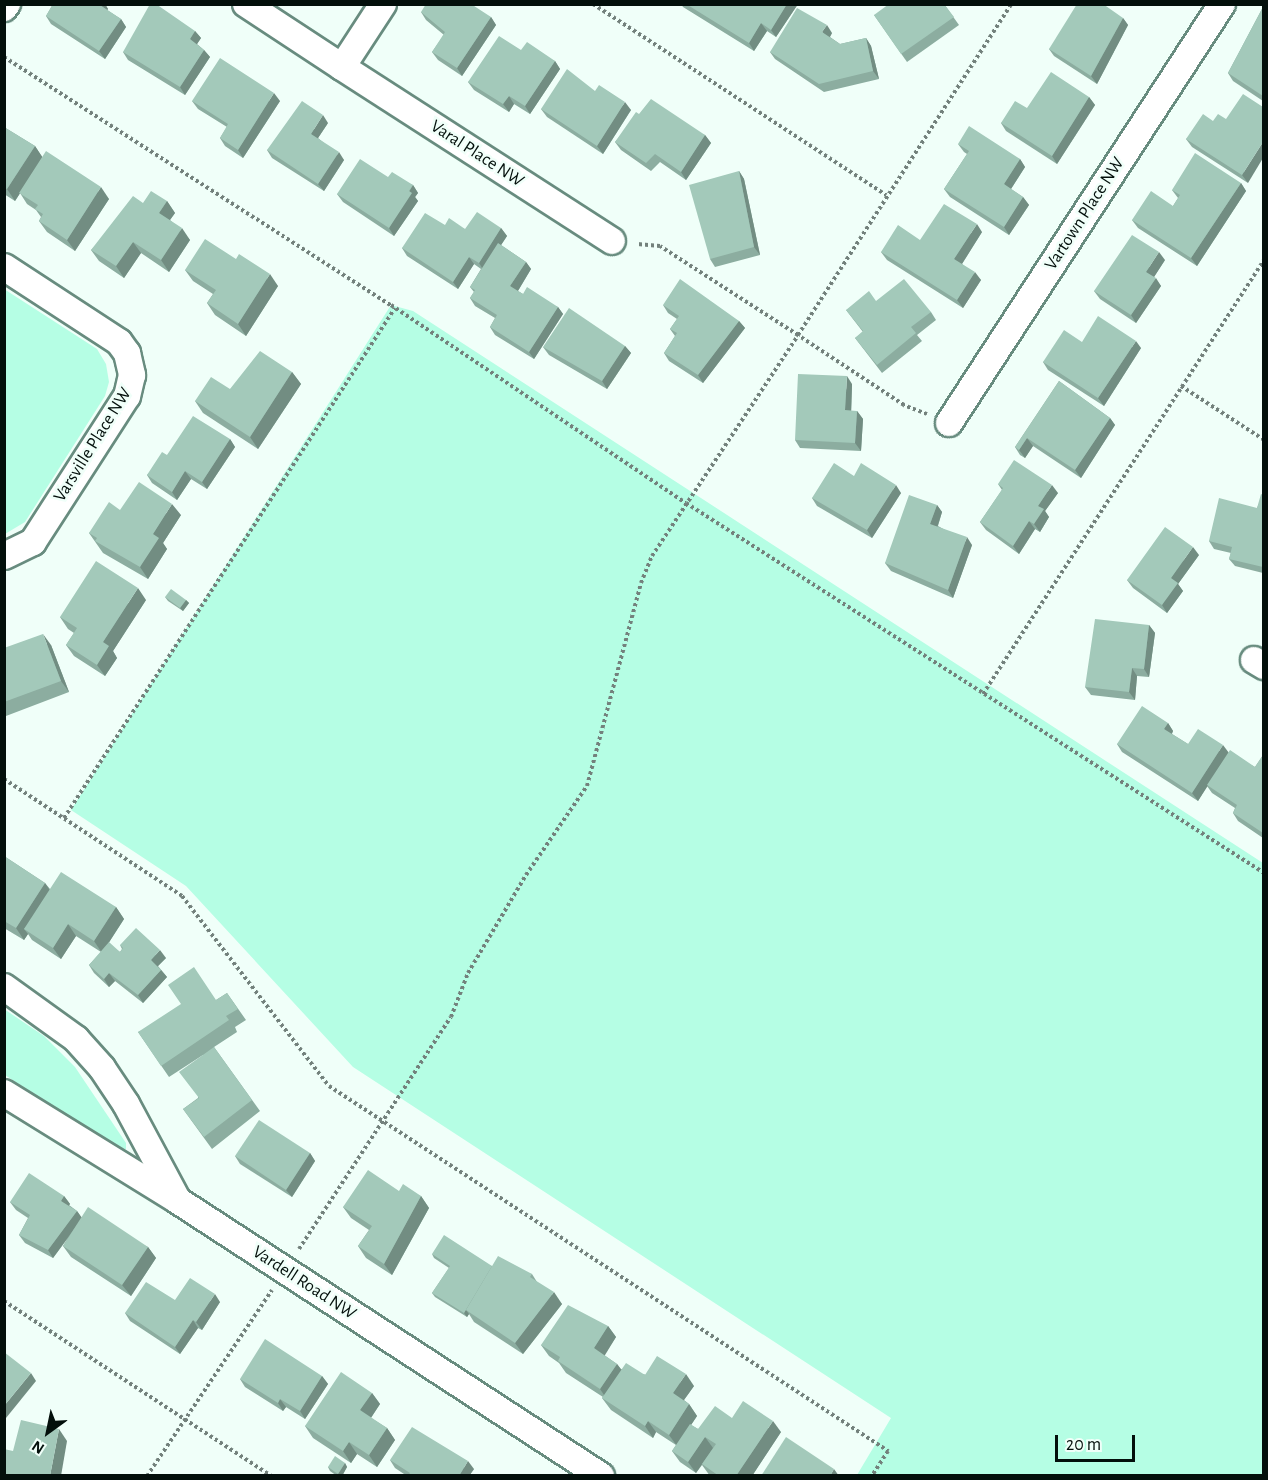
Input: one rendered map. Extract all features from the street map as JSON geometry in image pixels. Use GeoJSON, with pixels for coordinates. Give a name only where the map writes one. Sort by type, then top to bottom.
{"type":"FeatureCollection","features":[{"type":"Feature","properties":{"kind":"street","name":"Varal Place NW"},"geometry":{"type":"LineString","coordinates":[[246,4],[612,242]]}},
{"type":"Feature","properties":{"kind":"street"},"geometry":{"type":"LineString","coordinates":[[342,67],[383,4]]}},
{"type":"Feature","properties":{"kind":"street","name":"Vartown Place NW"},"geometry":{"type":"LineString","coordinates":[[949,423],[1222,4]]}},
{"type":"Feature","properties":{"kind":"street","name":"Varsville Place NW"},"geometry":{"type":"LineString","coordinates":[[4,267],[119,342],[127,353],[132,375],[128,396],[33,542],[4,556]]}},
{"type":"Feature","properties":{"kind":"street"},"geometry":{"type":"LineString","coordinates":[[4,987],[76,1039],[102,1068],[126,1104],[177,1200]]}},
{"type":"Feature","properties":{"kind":"street","name":"Vardell Road NW"},"geometry":{"type":"LineString","coordinates":[[4,1093],[177,1200],[601,1476]]}},
{"type":"Feature","properties":{"kind":"path"},"geometry":{"type":"LineString","coordinates":[[593,4],[886,195]]}},
{"type":"Feature","properties":{"kind":"path"},"geometry":{"type":"LineString","coordinates":[[147,1476],[451,1017],[468,972],[525,875],[587,786],[641,583],[652,556],[798,335],[1011,4]]}},
{"type":"Feature","properties":{"kind":"path"},"geometry":{"type":"LineString","coordinates":[[4,57],[395,308],[686,503],[1263,873]]}},
{"type":"Feature","properties":{"kind":"path"},"geometry":{"type":"LineString","coordinates":[[612,242],[660,246],[904,405],[949,423]]}},
{"type":"Feature","properties":{"kind":"path"},"geometry":{"type":"LineString","coordinates":[[983,694],[1263,260]]}},
{"type":"Feature","properties":{"kind":"path"},"geometry":{"type":"LineString","coordinates":[[64,818],[395,308]]}},
{"type":"Feature","properties":{"kind":"path"},"geometry":{"type":"LineString","coordinates":[[1181,387],[1263,440]]}},
{"type":"Feature","properties":{"kind":"path"},"geometry":{"type":"LineString","coordinates":[[4,779],[182,896],[329,1086],[888,1451],[872,1476]]}},
{"type":"Feature","properties":{"kind":"path"},"geometry":{"type":"LineString","coordinates":[[4,1301],[272,1476]]}},
{"type":"Feature","properties":{"kind":"green space"},"geometry":{"type":"Polygon","coordinates":[[[4,289],[97,349],[106,364],[109,382],[105,396],[25,522],[5,534],[4,289]]]}},
{"type":"Feature","properties":{"kind":"green space"},"geometry":{"type":"Polygon","coordinates":[[[391,305],[413,311],[1263,863],[1263,1475],[857,1475],[891,1418],[353,1067],[186,886],[71,810],[391,305]]]}},
{"type":"Feature","properties":{"kind":"green space"},"geometry":{"type":"Polygon","coordinates":[[[4,1009],[44,1036],[75,1067],[126,1143],[126,1149],[117,1150],[5,1075],[4,1009]]]}},
{"type":"Feature","properties":{"kind":"building"},"geometry":{"type":"Polygon","coordinates":[[[53,4],[100,4],[121,19],[99,51],[46,16],[53,4]]]}},
{"type":"Feature","properties":{"kind":"building"},"geometry":{"type":"Polygon","coordinates":[[[150,4],[156,4],[195,31],[190,39],[204,50],[180,87],[123,52],[150,4]]]}},
{"type":"Feature","properties":{"kind":"building"},"geometry":{"type":"Polygon","coordinates":[[[426,4],[471,4],[491,17],[457,68],[432,52],[445,32],[421,12],[426,4]]]}},
{"type":"Feature","properties":{"kind":"building"},"geometry":{"type":"Polygon","coordinates":[[[686,4],[787,4],[771,30],[761,23],[749,43],[686,4]]]}},
{"type":"Feature","properties":{"kind":"building"},"geometry":{"type":"Polygon","coordinates":[[[889,4],[944,4],[954,17],[901,54],[874,15],[889,4]]]}},
{"type":"Feature","properties":{"kind":"building"},"geometry":{"type":"Polygon","coordinates":[[[1077,4],[1103,4],[1123,18],[1091,76],[1049,49],[1077,4]]]}},
{"type":"Feature","properties":{"kind":"building"},"geometry":{"type":"Polygon","coordinates":[[[1263,7],[1263,96],[1228,73],[1263,7]]]}},
{"type":"Feature","properties":{"kind":"building"},"geometry":{"type":"Polygon","coordinates":[[[797,8],[827,25],[822,32],[840,44],[866,38],[873,71],[819,84],[770,52],[797,8]]]}},
{"type":"Feature","properties":{"kind":"building"},"geometry":{"type":"Polygon","coordinates":[[[499,36],[521,50],[527,42],[555,61],[525,106],[509,96],[503,104],[468,82],[499,36]]]}},
{"type":"Feature","properties":{"kind":"building"},"geometry":{"type":"Polygon","coordinates":[[[220,58],[274,93],[238,150],[220,138],[228,124],[192,101],[220,58]]]}},
{"type":"Feature","properties":{"kind":"building"},"geometry":{"type":"Polygon","coordinates":[[[567,69],[595,91],[599,85],[625,102],[597,146],[541,109],[567,69]]]}},
{"type":"Feature","properties":{"kind":"building"},"geometry":{"type":"Polygon","coordinates":[[[1051,72],[1089,97],[1052,156],[1001,123],[1015,101],[1027,108],[1051,72]]]}},
{"type":"Feature","properties":{"kind":"building"},"geometry":{"type":"Polygon","coordinates":[[[1243,94],[1263,107],[1263,142],[1242,175],[1186,139],[1203,114],[1213,121],[1218,114],[1226,119],[1243,94]]]}},
{"type":"Feature","properties":{"kind":"building"},"geometry":{"type":"Polygon","coordinates":[[[651,99],[705,135],[681,172],[655,154],[646,163],[615,142],[636,112],[639,114],[651,99]]]}},
{"type":"Feature","properties":{"kind":"building"},"geometry":{"type":"Polygon","coordinates":[[[302,101],[323,115],[311,134],[339,152],[318,184],[267,150],[302,101]]]}},
{"type":"Feature","properties":{"kind":"building"},"geometry":{"type":"Polygon","coordinates":[[[969,126],[1020,159],[1004,184],[1023,197],[1004,227],[944,189],[969,151],[958,144],[969,126]]]}},
{"type":"Feature","properties":{"kind":"building"},"geometry":{"type":"Polygon","coordinates":[[[4,127],[35,146],[7,189],[4,188],[4,127]]]}},
{"type":"Feature","properties":{"kind":"building"},"geometry":{"type":"Polygon","coordinates":[[[46,151],[101,187],[67,240],[39,221],[43,214],[35,209],[38,205],[19,193],[46,151]]]}},
{"type":"Feature","properties":{"kind":"building"},"geometry":{"type":"Polygon","coordinates":[[[1195,153],[1241,183],[1191,258],[1132,220],[1151,191],[1173,206],[1180,195],[1172,190],[1195,153]]]}},
{"type":"Feature","properties":{"kind":"building"},"geometry":{"type":"Polygon","coordinates":[[[360,159],[388,177],[392,172],[413,185],[409,191],[412,193],[389,228],[337,194],[360,159]]]}},
{"type":"Feature","properties":{"kind":"building"},"geometry":{"type":"Polygon","coordinates":[[[739,171],[754,247],[710,259],[689,185],[739,171]]]}},
{"type":"Feature","properties":{"kind":"building"},"geometry":{"type":"Polygon","coordinates":[[[151,191],[167,201],[159,213],[182,228],[161,260],[133,242],[116,266],[91,250],[133,196],[143,203],[151,191]]]}},
{"type":"Feature","properties":{"kind":"building"},"geometry":{"type":"Polygon","coordinates":[[[944,204],[977,224],[954,259],[975,272],[957,300],[881,252],[898,225],[920,240],[944,204]]]}},
{"type":"Feature","properties":{"kind":"building"},"geometry":{"type":"Polygon","coordinates":[[[477,212],[501,228],[479,263],[469,257],[453,282],[402,248],[425,213],[445,225],[449,218],[465,229],[477,212]]]}},
{"type":"Feature","properties":{"kind":"building"},"geometry":{"type":"Polygon","coordinates":[[[1132,235],[1159,252],[1146,272],[1156,278],[1131,315],[1094,291],[1132,235]]]}},
{"type":"Feature","properties":{"kind":"building"},"geometry":{"type":"Polygon","coordinates":[[[205,239],[236,259],[239,254],[270,274],[238,324],[207,303],[216,290],[185,270],[205,239]]]}},
{"type":"Feature","properties":{"kind":"building"},"geometry":{"type":"Polygon","coordinates":[[[498,243],[526,262],[510,286],[523,294],[527,287],[558,307],[529,352],[490,327],[497,315],[470,298],[475,290],[470,287],[498,243]]]}},
{"type":"Feature","properties":{"kind":"building"},"geometry":{"type":"Polygon","coordinates":[[[680,279],[739,321],[698,375],[664,353],[677,333],[670,329],[679,316],[663,305],[680,279]]]}},
{"type":"Feature","properties":{"kind":"building"},"geometry":{"type":"Polygon","coordinates":[[[904,279],[931,312],[911,327],[916,333],[877,365],[855,338],[863,331],[846,310],[869,291],[876,301],[904,279]]]}},
{"type":"Feature","properties":{"kind":"building"},"geometry":{"type":"Polygon","coordinates":[[[569,308],[625,346],[602,381],[543,347],[569,308]]]}},
{"type":"Feature","properties":{"kind":"building"},"geometry":{"type":"Polygon","coordinates":[[[1098,316],[1136,341],[1098,398],[1043,362],[1064,330],[1082,342],[1098,316]]]}},
{"type":"Feature","properties":{"kind":"building"},"geometry":{"type":"Polygon","coordinates":[[[260,351],[292,372],[250,437],[195,401],[211,377],[230,389],[260,351]]]}},
{"type":"Feature","properties":{"kind":"building"},"geometry":{"type":"Polygon","coordinates":[[[798,374],[847,376],[845,410],[857,411],[855,443],[795,440],[798,374]]]}},
{"type":"Feature","properties":{"kind":"building"},"geometry":{"type":"Polygon","coordinates":[[[1059,381],[1110,418],[1075,470],[1027,438],[1019,450],[1015,447],[1059,381]]]}},
{"type":"Feature","properties":{"kind":"building"},"geometry":{"type":"Polygon","coordinates":[[[193,416],[230,439],[202,482],[185,471],[172,492],[147,475],[162,452],[167,455],[193,416]]]}},
{"type":"Feature","properties":{"kind":"building"},"geometry":{"type":"Polygon","coordinates":[[[1014,460],[1052,485],[1038,506],[1044,509],[1034,524],[1029,521],[1013,546],[980,522],[1003,488],[998,484],[1014,460]]]}},
{"type":"Feature","properties":{"kind":"building"},"geometry":{"type":"Polygon","coordinates":[[[834,463],[854,476],[861,463],[896,485],[867,530],[812,498],[834,463]]]}},
{"type":"Feature","properties":{"kind":"building"},"geometry":{"type":"Polygon","coordinates":[[[139,482],[172,504],[153,534],[159,538],[140,567],[95,541],[97,538],[89,533],[109,502],[120,510],[139,482]]]}},
{"type":"Feature","properties":{"kind":"building"},"geometry":{"type":"Polygon","coordinates":[[[1261,494],[1263,495],[1263,567],[1229,559],[1232,547],[1209,541],[1219,498],[1257,508],[1261,494]]]}},
{"type":"Feature","properties":{"kind":"building"},"geometry":{"type":"Polygon","coordinates":[[[909,495],[937,505],[930,524],[967,537],[948,590],[885,563],[909,495]]]}},
{"type":"Feature","properties":{"kind":"building"},"geometry":{"type":"Polygon","coordinates":[[[1165,527],[1193,547],[1171,578],[1178,583],[1162,605],[1127,580],[1165,527]]]}},
{"type":"Feature","properties":{"kind":"building"},"geometry":{"type":"Polygon","coordinates":[[[96,561],[138,588],[103,642],[109,646],[97,665],[66,645],[77,628],[60,617],[96,561]]]}},
{"type":"Feature","properties":{"kind":"building"},"geometry":{"type":"Polygon","coordinates":[[[171,589],[186,600],[180,608],[165,597],[171,589]]]}},
{"type":"Feature","properties":{"kind":"building"},"geometry":{"type":"Polygon","coordinates":[[[1095,619],[1149,625],[1144,669],[1132,668],[1129,692],[1085,687],[1095,619]]]}},
{"type":"Feature","properties":{"kind":"building"},"geometry":{"type":"Polygon","coordinates":[[[43,634],[61,681],[4,702],[4,648],[43,634]]]}},
{"type":"Feature","properties":{"kind":"building"},"geometry":{"type":"Polygon","coordinates":[[[1142,706],[1168,723],[1164,729],[1188,744],[1198,729],[1223,745],[1192,793],[1117,744],[1142,706]]]}},
{"type":"Feature","properties":{"kind":"building"},"geometry":{"type":"Polygon","coordinates":[[[1230,750],[1255,767],[1263,755],[1263,833],[1233,813],[1237,805],[1207,785],[1230,750]]]}},
{"type":"Feature","properties":{"kind":"building"},"geometry":{"type":"Polygon","coordinates":[[[4,856],[45,883],[16,928],[4,921],[4,856]]]}},
{"type":"Feature","properties":{"kind":"building"},"geometry":{"type":"Polygon","coordinates":[[[61,872],[116,907],[94,941],[68,924],[53,948],[24,929],[61,872]]]}},
{"type":"Feature","properties":{"kind":"building"},"geometry":{"type":"Polygon","coordinates":[[[136,928],[160,950],[151,960],[161,970],[138,995],[109,973],[104,979],[89,965],[109,942],[120,952],[123,948],[120,945],[136,928]]]}},
{"type":"Feature","properties":{"kind":"building"},"geometry":{"type":"Polygon","coordinates":[[[194,967],[216,1000],[227,993],[238,1009],[226,1016],[229,1020],[161,1066],[138,1032],[181,1004],[168,985],[194,967]]]}},
{"type":"Feature","properties":{"kind":"building"},"geometry":{"type":"Polygon","coordinates":[[[214,1047],[252,1100],[204,1137],[183,1109],[199,1098],[179,1072],[214,1047]]]}},
{"type":"Feature","properties":{"kind":"building"},"geometry":{"type":"Polygon","coordinates":[[[259,1120],[310,1153],[286,1190],[235,1156],[259,1120]]]}},
{"type":"Feature","properties":{"kind":"building"},"geometry":{"type":"Polygon","coordinates":[[[368,1170],[399,1191],[403,1184],[421,1196],[384,1264],[358,1246],[372,1226],[343,1207],[368,1170]]]}},
{"type":"Feature","properties":{"kind":"building"},"geometry":{"type":"Polygon","coordinates":[[[29,1173],[64,1196],[61,1201],[77,1211],[48,1250],[19,1235],[30,1215],[10,1202],[29,1173]]]}},
{"type":"Feature","properties":{"kind":"building"},"geometry":{"type":"Polygon","coordinates":[[[88,1207],[148,1247],[122,1285],[63,1246],[88,1207]]]}},
{"type":"Feature","properties":{"kind":"building"},"geometry":{"type":"Polygon","coordinates":[[[444,1235],[492,1266],[464,1313],[432,1293],[450,1266],[432,1254],[444,1235]]]}},
{"type":"Feature","properties":{"kind":"building"},"geometry":{"type":"Polygon","coordinates":[[[498,1256],[532,1274],[530,1277],[554,1292],[515,1343],[466,1310],[498,1256]]]}},
{"type":"Feature","properties":{"kind":"building"},"geometry":{"type":"Polygon","coordinates":[[[190,1278],[215,1294],[196,1322],[193,1320],[175,1347],[125,1313],[146,1282],[175,1300],[190,1278]]]}},
{"type":"Feature","properties":{"kind":"building"},"geometry":{"type":"Polygon","coordinates":[[[568,1305],[608,1326],[594,1348],[617,1364],[600,1389],[558,1361],[560,1357],[541,1345],[568,1305]]]}},
{"type":"Feature","properties":{"kind":"building"},"geometry":{"type":"Polygon","coordinates":[[[265,1339],[322,1376],[300,1411],[280,1399],[278,1403],[240,1379],[265,1339]]]}},
{"type":"Feature","properties":{"kind":"building"},"geometry":{"type":"Polygon","coordinates":[[[4,1352],[31,1373],[4,1406],[4,1352]]]}},
{"type":"Feature","properties":{"kind":"building"},"geometry":{"type":"Polygon","coordinates":[[[657,1356],[686,1374],[673,1393],[689,1404],[669,1435],[648,1421],[645,1426],[602,1398],[626,1363],[645,1375],[657,1356]]]}},
{"type":"Feature","properties":{"kind":"building"},"geometry":{"type":"Polygon","coordinates":[[[341,1372],[372,1393],[360,1410],[387,1428],[369,1455],[349,1442],[343,1451],[305,1426],[341,1372]]]}},
{"type":"Feature","properties":{"kind":"building"},"geometry":{"type":"Polygon","coordinates":[[[743,1401],[773,1421],[736,1476],[719,1476],[702,1464],[716,1444],[705,1437],[688,1462],[672,1451],[690,1424],[698,1429],[715,1406],[732,1418],[743,1401]]]}},
{"type":"Feature","properties":{"kind":"building"},"geometry":{"type":"Polygon","coordinates":[[[21,1420],[59,1429],[50,1476],[4,1476],[4,1449],[13,1451],[21,1420]]]}},
{"type":"Feature","properties":{"kind":"building"},"geometry":{"type":"Polygon","coordinates":[[[412,1427],[468,1461],[459,1476],[408,1476],[410,1473],[390,1460],[412,1427]]]}},
{"type":"Feature","properties":{"kind":"building"},"geometry":{"type":"Polygon","coordinates":[[[786,1437],[834,1469],[830,1476],[761,1476],[786,1437]]]}},
{"type":"Feature","properties":{"kind":"building"},"geometry":{"type":"Polygon","coordinates":[[[335,1456],[345,1463],[338,1474],[328,1467],[335,1456]]]}}]}
